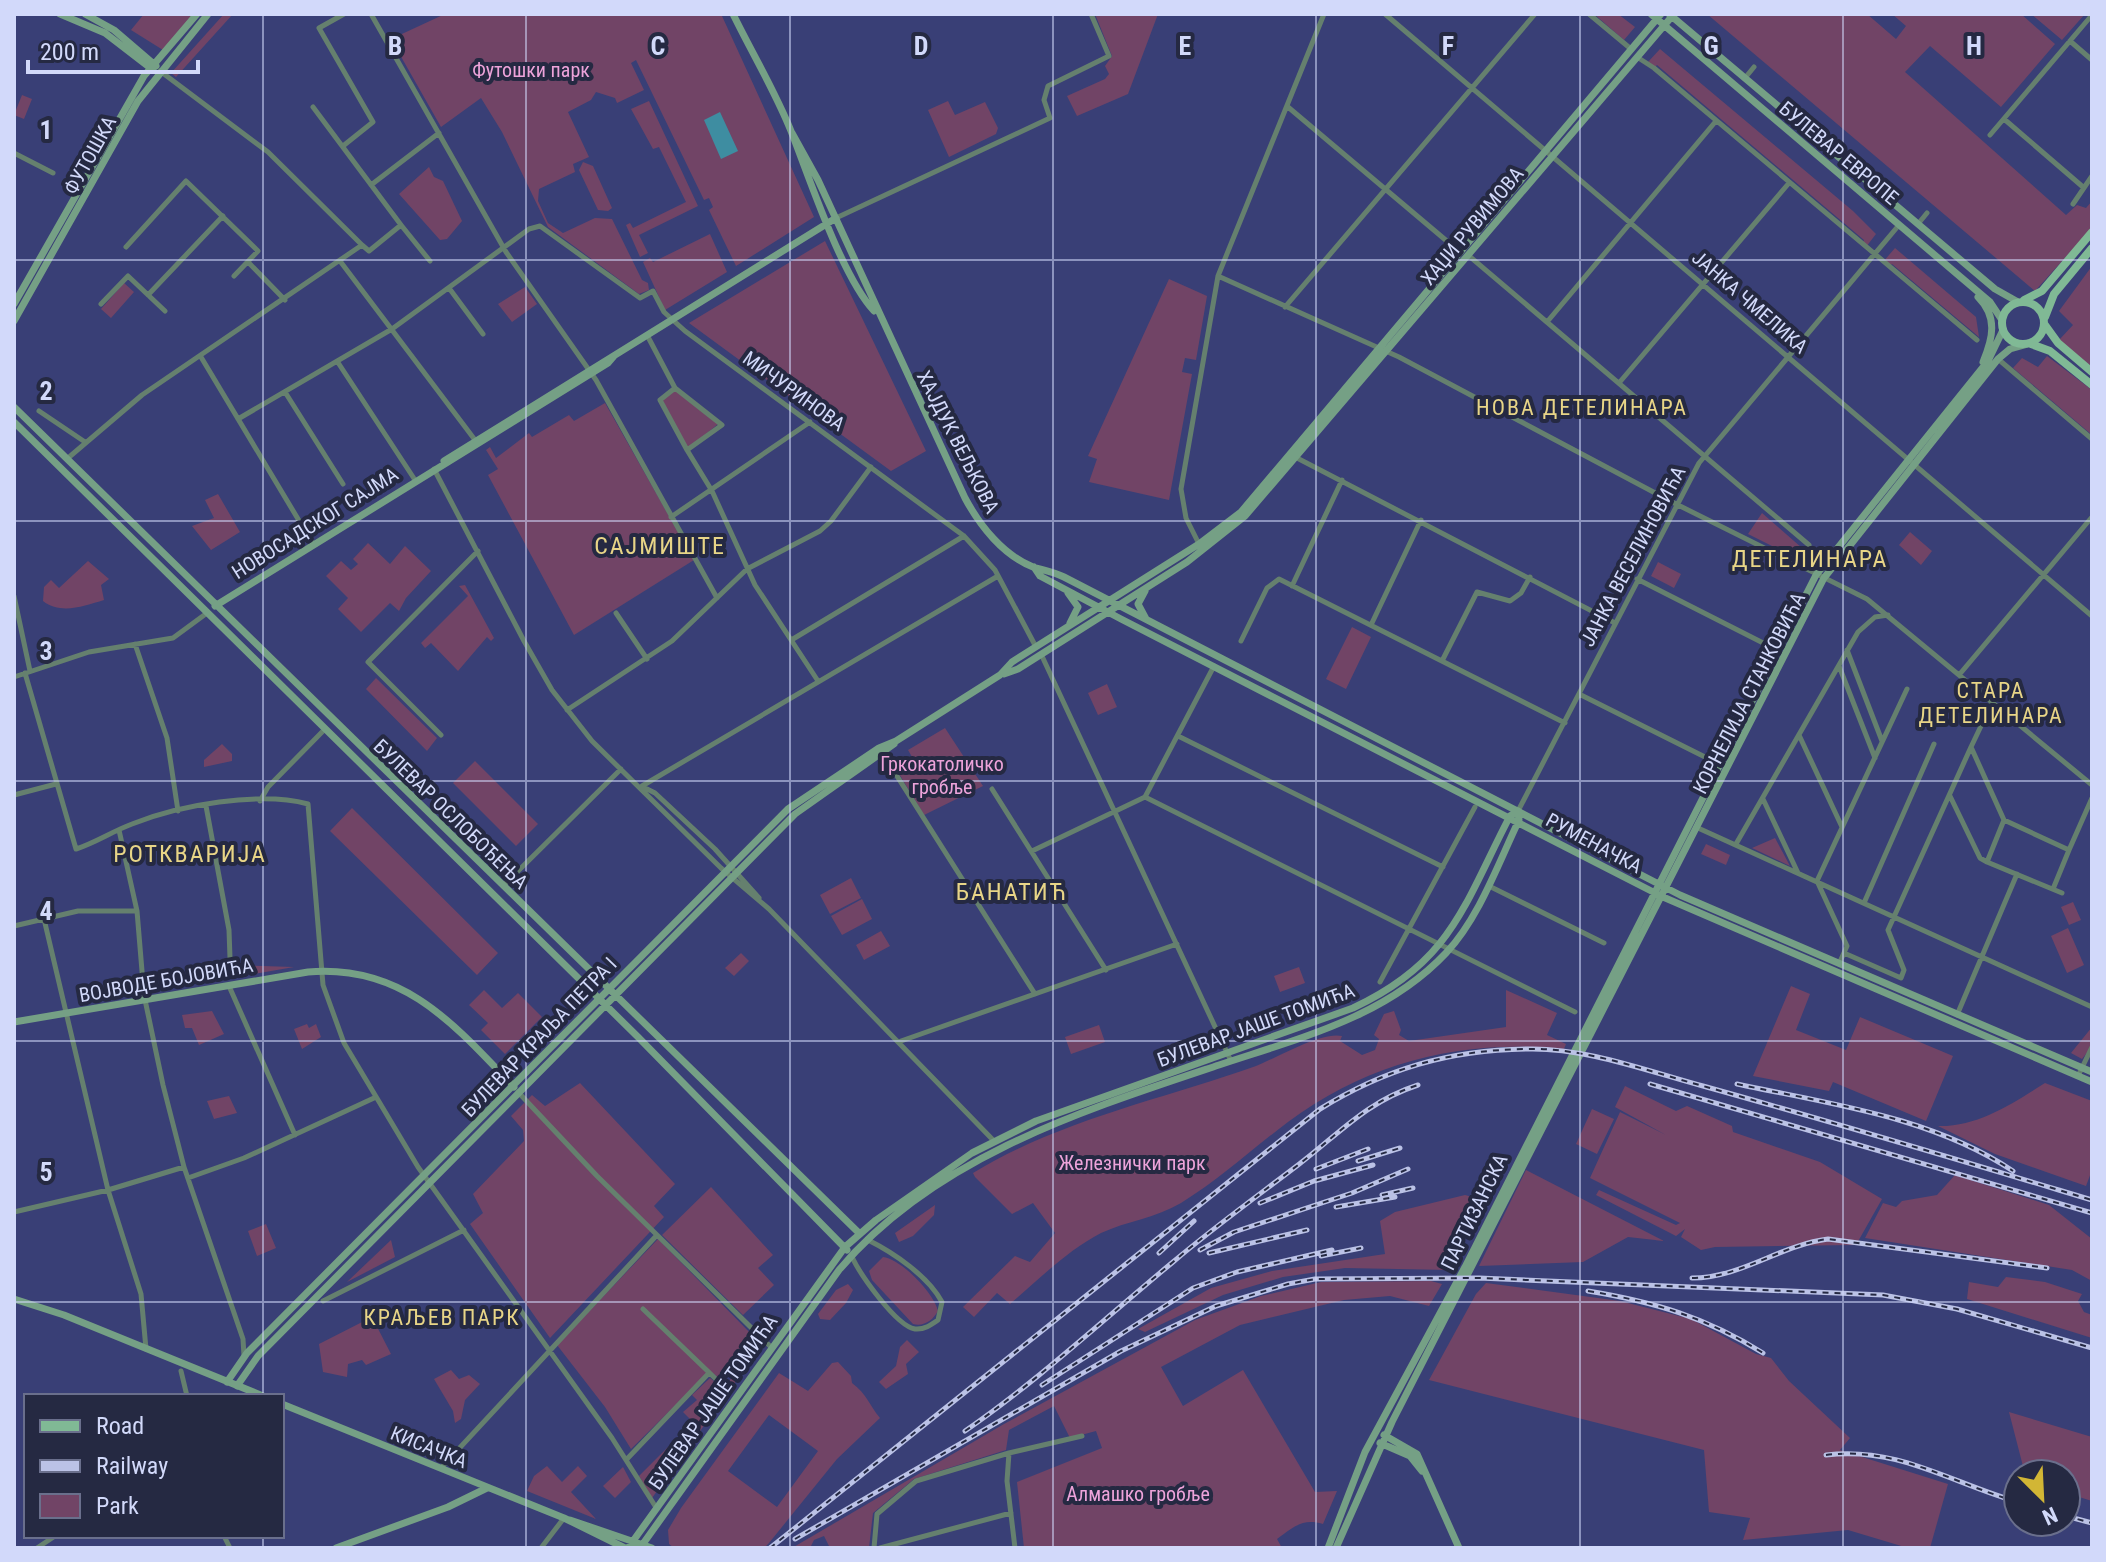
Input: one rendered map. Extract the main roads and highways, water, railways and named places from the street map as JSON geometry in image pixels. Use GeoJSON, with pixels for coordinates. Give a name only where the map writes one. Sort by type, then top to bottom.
{"type":"FeatureCollection","features":[{"type":"Feature","properties":{"kind":"main road"},"geometry":{"type":"LineString","coordinates":[[60,14],[105,33],[155,68]]}},
{"type":"Feature","properties":{"kind":"main road"},"geometry":{"type":"LineString","coordinates":[[85,14],[114,30],[155,68]]}},
{"type":"Feature","properties":{"kind":"main road","name":"ФУТОШКА"},"geometry":{"type":"LineString","coordinates":[[14,304],[155,68],[197,14]]}},
{"type":"Feature","properties":{"kind":"main road","name":"ФУТОШКА"},"geometry":{"type":"LineString","coordinates":[[14,321],[155,68],[208,14]]}},
{"type":"Feature","properties":{"kind":"main road","name":"ХАЈДУК ВЕЉКОВА"},"geometry":{"type":"LineString","coordinates":[[733,14],[792,133],[866,302],[877,313],[974,515],[1002,547],[1034,567],[1050,570],[1117,605]]}},
{"type":"Feature","properties":{"kind":"main road","name":"ХАЏИ РУВИМОВА"},"geometry":{"type":"LineString","coordinates":[[1294,456],[1634,53],[1672,15]]}},
{"type":"Feature","properties":{"kind":"main road","name":"БУЛЕВАР ЕВРОПЕ"},"geometry":{"type":"LineString","coordinates":[[1672,15],[1995,289],[2019,302]]}},
{"type":"Feature","properties":{"kind":"main road","name":"ХАЏИ РУВИМОВА"},"geometry":{"type":"LineString","coordinates":[[1634,53],[1656,16]]}},
{"type":"Feature","properties":{"kind":"main road","name":"БУЛЕВАР ЕВРОПЕ"},"geometry":{"type":"LineString","coordinates":[[1656,16],[1663,26],[1990,302],[2002,325]]}},
{"type":"Feature","properties":{"kind":"main road","name":"НОВОСАДСКОГ САЈМА"},"geometry":{"type":"LineString","coordinates":[[207,613],[215,605],[832,220]]}},
{"type":"Feature","properties":{"kind":"main road"},"geometry":{"type":"LineString","coordinates":[[2092,232],[2042,291],[2007,309],[2002,325],[2012,342],[2051,352],[2092,385]]}},
{"type":"Feature","properties":{"kind":"main road"},"geometry":{"type":"LineString","coordinates":[[2029,344],[2040,337],[2054,294],[2092,248]]}},
{"type":"Feature","properties":{"kind":"main road"},"geometry":{"type":"LineString","coordinates":[[1946,264],[1984,303],[1992,321],[1991,340],[1979,371]]}},
{"type":"Feature","properties":{"kind":"main road"},"geometry":{"type":"LineString","coordinates":[[2019,302],[2034,304],[2058,343],[2092,372]]}},
{"type":"Feature","properties":{"kind":"main road","name":"КОРНЕЛИЈА СТАНКОВИЋА"},"geometry":{"type":"LineString","coordinates":[[1654,892],[1777,650],[1820,576],[1998,345],[2002,325]]}},
{"type":"Feature","properties":{"kind":"main road","name":"КОРНЕЛИЈА СТАНКОВИЋА"},"geometry":{"type":"LineString","coordinates":[[1911,460],[1998,359],[2010,349],[2029,344]]}},
{"type":"Feature","properties":{"kind":"main road","name":"БУЛЕВАР ОСЛОБОЂЕЊА"},"geometry":{"type":"LineString","coordinates":[[14,407],[611,993],[868,1240]]}},
{"type":"Feature","properties":{"kind":"main road","name":"БУЛЕВАР ОСЛОБОЂЕЊА"},"geometry":{"type":"LineString","coordinates":[[14,422],[601,1002],[851,1256]]}},
{"type":"Feature","properties":{"kind":"main road","name":"БУЛЕВАР КРАЉА ПЕТРА I"},"geometry":{"type":"LineString","coordinates":[[1038,651],[1067,627],[1199,544],[1241,512],[1294,456]]}},
{"type":"Feature","properties":{"kind":"main road","name":"БУЛЕВАР КРАЉА ПЕТРА I"},"geometry":{"type":"LineString","coordinates":[[611,993],[727,868],[794,804],[879,748],[896,741],[1038,651],[1148,587],[1228,532],[1294,456]]}},
{"type":"Feature","properties":{"kind":"main road","name":"ХАЈДУК ВЕЉКОВА"},"geometry":{"type":"LineString","coordinates":[[1034,567],[1040,576],[1108,611]]}},
{"type":"Feature","properties":{"kind":"main road","name":"КОРНЕЛИЈА СТАНКОВИЋА"},"geometry":{"type":"LineString","coordinates":[[1668,888],[1820,576]]}},
{"type":"Feature","properties":{"kind":"main road"},"geometry":{"type":"LineString","coordinates":[[1061,586],[1078,607],[1067,627]]}},
{"type":"Feature","properties":{"kind":"main road"},"geometry":{"type":"LineString","coordinates":[[1147,621],[1138,604],[1148,587]]}},
{"type":"Feature","properties":{"kind":"main road","name":"РУМЕНАЧКА"},"geometry":{"type":"LineString","coordinates":[[1117,605],[1514,813],[1519,820],[1663,897],[2092,1082]]}},
{"type":"Feature","properties":{"kind":"main road","name":"РУМЕНАЧКА"},"geometry":{"type":"LineString","coordinates":[[1108,611],[1668,888],[1838,965],[2092,1072]]}},
{"type":"Feature","properties":{"kind":"main road","name":"БУЛЕВАР КРАЉА ПЕТРА I"},"geometry":{"type":"LineString","coordinates":[[237,1386],[258,1356],[601,1002],[806,805],[883,754],[896,741]]}},
{"type":"Feature","properties":{"kind":"main road","name":"БУЛЕВАР ЈАШЕ ТОМИЋА"},"geometry":{"type":"LineString","coordinates":[[641,1546],[851,1256],[868,1240],[965,1167],[1005,1146],[1041,1129],[1368,1001],[1412,973],[1439,947],[1466,906],[1514,813]]}},
{"type":"Feature","properties":{"kind":"main road","name":"БУЛЕВАР ЈАШЕ ТОМИЋА"},"geometry":{"type":"LineString","coordinates":[[627,1548],[845,1247],[859,1234],[994,1141],[1051,1116],[1375,1009],[1413,984],[1448,951],[1488,885],[1519,820]]}},
{"type":"Feature","properties":{"kind":"main road","name":"ПАРТИЗАНСКА"},"geometry":{"type":"LineString","coordinates":[[1336,1548],[1384,1440],[1668,888]]}},
{"type":"Feature","properties":{"kind":"main road","name":"ПАРТИЗАНСКА"},"geometry":{"type":"LineString","coordinates":[[1328,1548],[1372,1440],[1464,1269],[1654,892]]}},
{"type":"Feature","properties":{"kind":"main road","name":"ВОЈВОДЕ БОЈОВИЋА"},"geometry":{"type":"LineString","coordinates":[[14,1022],[323,970],[374,976],[406,989],[435,1011],[515,1089]]}},
{"type":"Feature","properties":{"kind":"main road","name":"БУЛЕВАР КРАЉА ПЕТРА I"},"geometry":{"type":"LineString","coordinates":[[227,1382],[243,1358],[427,1179]]}},
{"type":"Feature","properties":{"kind":"main road"},"geometry":{"type":"LineString","coordinates":[[14,1299],[64,1315],[248,1393]]}},
{"type":"Feature","properties":{"kind":"main road","name":"КИСАЧКА"},"geometry":{"type":"LineString","coordinates":[[284,1405],[564,1518],[652,1548]]}},
{"type":"Feature","properties":{"kind":"main road"},"geometry":{"type":"LineString","coordinates":[[1376,1432],[1384,1440]]}},
{"type":"Feature","properties":{"kind":"main road"},"geometry":{"type":"LineString","coordinates":[[1372,1440],[1384,1440],[1413,1449],[1459,1548]]}},
{"type":"Feature","properties":{"kind":"main road"},"geometry":{"type":"LineString","coordinates":[[336,1548],[457,1504],[487,1488]]}},
{"type":"Feature","properties":{"kind":"main road","name":"КИСАЧКА"},"geometry":{"type":"LineString","coordinates":[[564,1518],[627,1548]]}},
{"type":"Feature","properties":{"kind":"railway"},"geometry":{"type":"LineString","coordinates":[[770,1548],[1320,1109],[1369,1083],[1418,1064],[1498,1050],[1548,1049],[1593,1056],[2092,1200]]}},
{"type":"Feature","properties":{"kind":"railway"},"geometry":{"type":"LineString","coordinates":[[1650,1084],[2092,1213]]}},
{"type":"Feature","properties":{"kind":"railway"},"geometry":{"type":"LineString","coordinates":[[1737,1084],[1844,1106],[1915,1125],[1949,1137],[2013,1171]]}},
{"type":"Feature","properties":{"kind":"railway"},"geometry":{"type":"LineString","coordinates":[[965,1431],[1019,1391],[1188,1249],[1354,1119],[1383,1100],[1418,1085]]}},
{"type":"Feature","properties":{"kind":"railway"},"geometry":{"type":"LineString","coordinates":[[1358,1161],[1400,1148]]}},
{"type":"Feature","properties":{"kind":"railway"},"geometry":{"type":"LineString","coordinates":[[1316,1169],[1368,1149]]}},
{"type":"Feature","properties":{"kind":"railway"},"geometry":{"type":"LineString","coordinates":[[1260,1203],[1314,1181],[1373,1165]]}},
{"type":"Feature","properties":{"kind":"railway"},"geometry":{"type":"LineString","coordinates":[[1200,1250],[1234,1232],[1352,1193],[1408,1169]]}},
{"type":"Feature","properties":{"kind":"railway"},"geometry":{"type":"LineString","coordinates":[[1382,1195],[1413,1188]]}},
{"type":"Feature","properties":{"kind":"railway"},"geometry":{"type":"LineString","coordinates":[[1336,1207],[1395,1197]]}},
{"type":"Feature","properties":{"kind":"railway"},"geometry":{"type":"LineString","coordinates":[[1159,1253],[1194,1221]]}},
{"type":"Feature","properties":{"kind":"railway"},"geometry":{"type":"LineString","coordinates":[[1209,1253],[1307,1230]]}},
{"type":"Feature","properties":{"kind":"railway"},"geometry":{"type":"LineString","coordinates":[[1692,1278],[1727,1273],[1810,1242],[1828,1239],[2047,1268]]}},
{"type":"Feature","properties":{"kind":"railway"},"geometry":{"type":"LineString","coordinates":[[1321,1256],[1361,1248]]}},
{"type":"Feature","properties":{"kind":"railway"},"geometry":{"type":"LineString","coordinates":[[1042,1385],[1193,1288],[1237,1272],[1332,1250]]}},
{"type":"Feature","properties":{"kind":"railway"},"geometry":{"type":"LineString","coordinates":[[795,1539],[1121,1351],[1216,1306],[1315,1279],[1479,1278],[1883,1295],[1957,1309],[2092,1348]]}},
{"type":"Feature","properties":{"kind":"railway"},"geometry":{"type":"LineString","coordinates":[[1588,1291],[1635,1300],[1700,1320],[1763,1353]]}},
{"type":"Feature","properties":{"kind":"railway"},"geometry":{"type":"LineString","coordinates":[[1826,1455],[1852,1454],[1901,1461],[2002,1497]]}},
{"type":"Feature","properties":{"kind":"railway"},"geometry":{"type":"LineString","coordinates":[[2082,1520],[2092,1523]]}},
{"type":"Feature","properties":{"kind":"district","name":"НОВА ДЕТЕЛИНАРА"},"geometry":{"type":"Point","coordinates":[1582,407]}},
{"type":"Feature","properties":{"kind":"district","name":"САЈМИШТЕ"},"geometry":{"type":"Point","coordinates":[660,546]}},
{"type":"Feature","properties":{"kind":"district","name":"ДЕТЕЛИНАРА"},"geometry":{"type":"Point","coordinates":[1810,559]}},
{"type":"Feature","properties":{"kind":"district","name":"СТАРА ДЕТЕЛИНАРА"},"geometry":{"type":"Point","coordinates":[1991,702]}},
{"type":"Feature","properties":{"kind":"district","name":"РОТКВАРИЈА"},"geometry":{"type":"Point","coordinates":[190,854]}},
{"type":"Feature","properties":{"kind":"district","name":"БАНАТИЋ"},"geometry":{"type":"Point","coordinates":[1012,892]}},
{"type":"Feature","properties":{"kind":"district","name":"КРАЉЕВ ПАРК"},"geometry":{"type":"Point","coordinates":[442,1317]}},
{"type":"Feature","properties":{"kind":"park label","name":"Футошки парк"},"geometry":{"type":"Point","coordinates":[531,70]}},
{"type":"Feature","properties":{"kind":"park label","name":"Гркокатоличко гробље"},"geometry":{"type":"Point","coordinates":[942,776]}},
{"type":"Feature","properties":{"kind":"park label","name":"Железнички парк"},"geometry":{"type":"Point","coordinates":[1132,1163]}},
{"type":"Feature","properties":{"kind":"park label","name":"Алмашко гробље"},"geometry":{"type":"Point","coordinates":[1138,1494]}}]}
